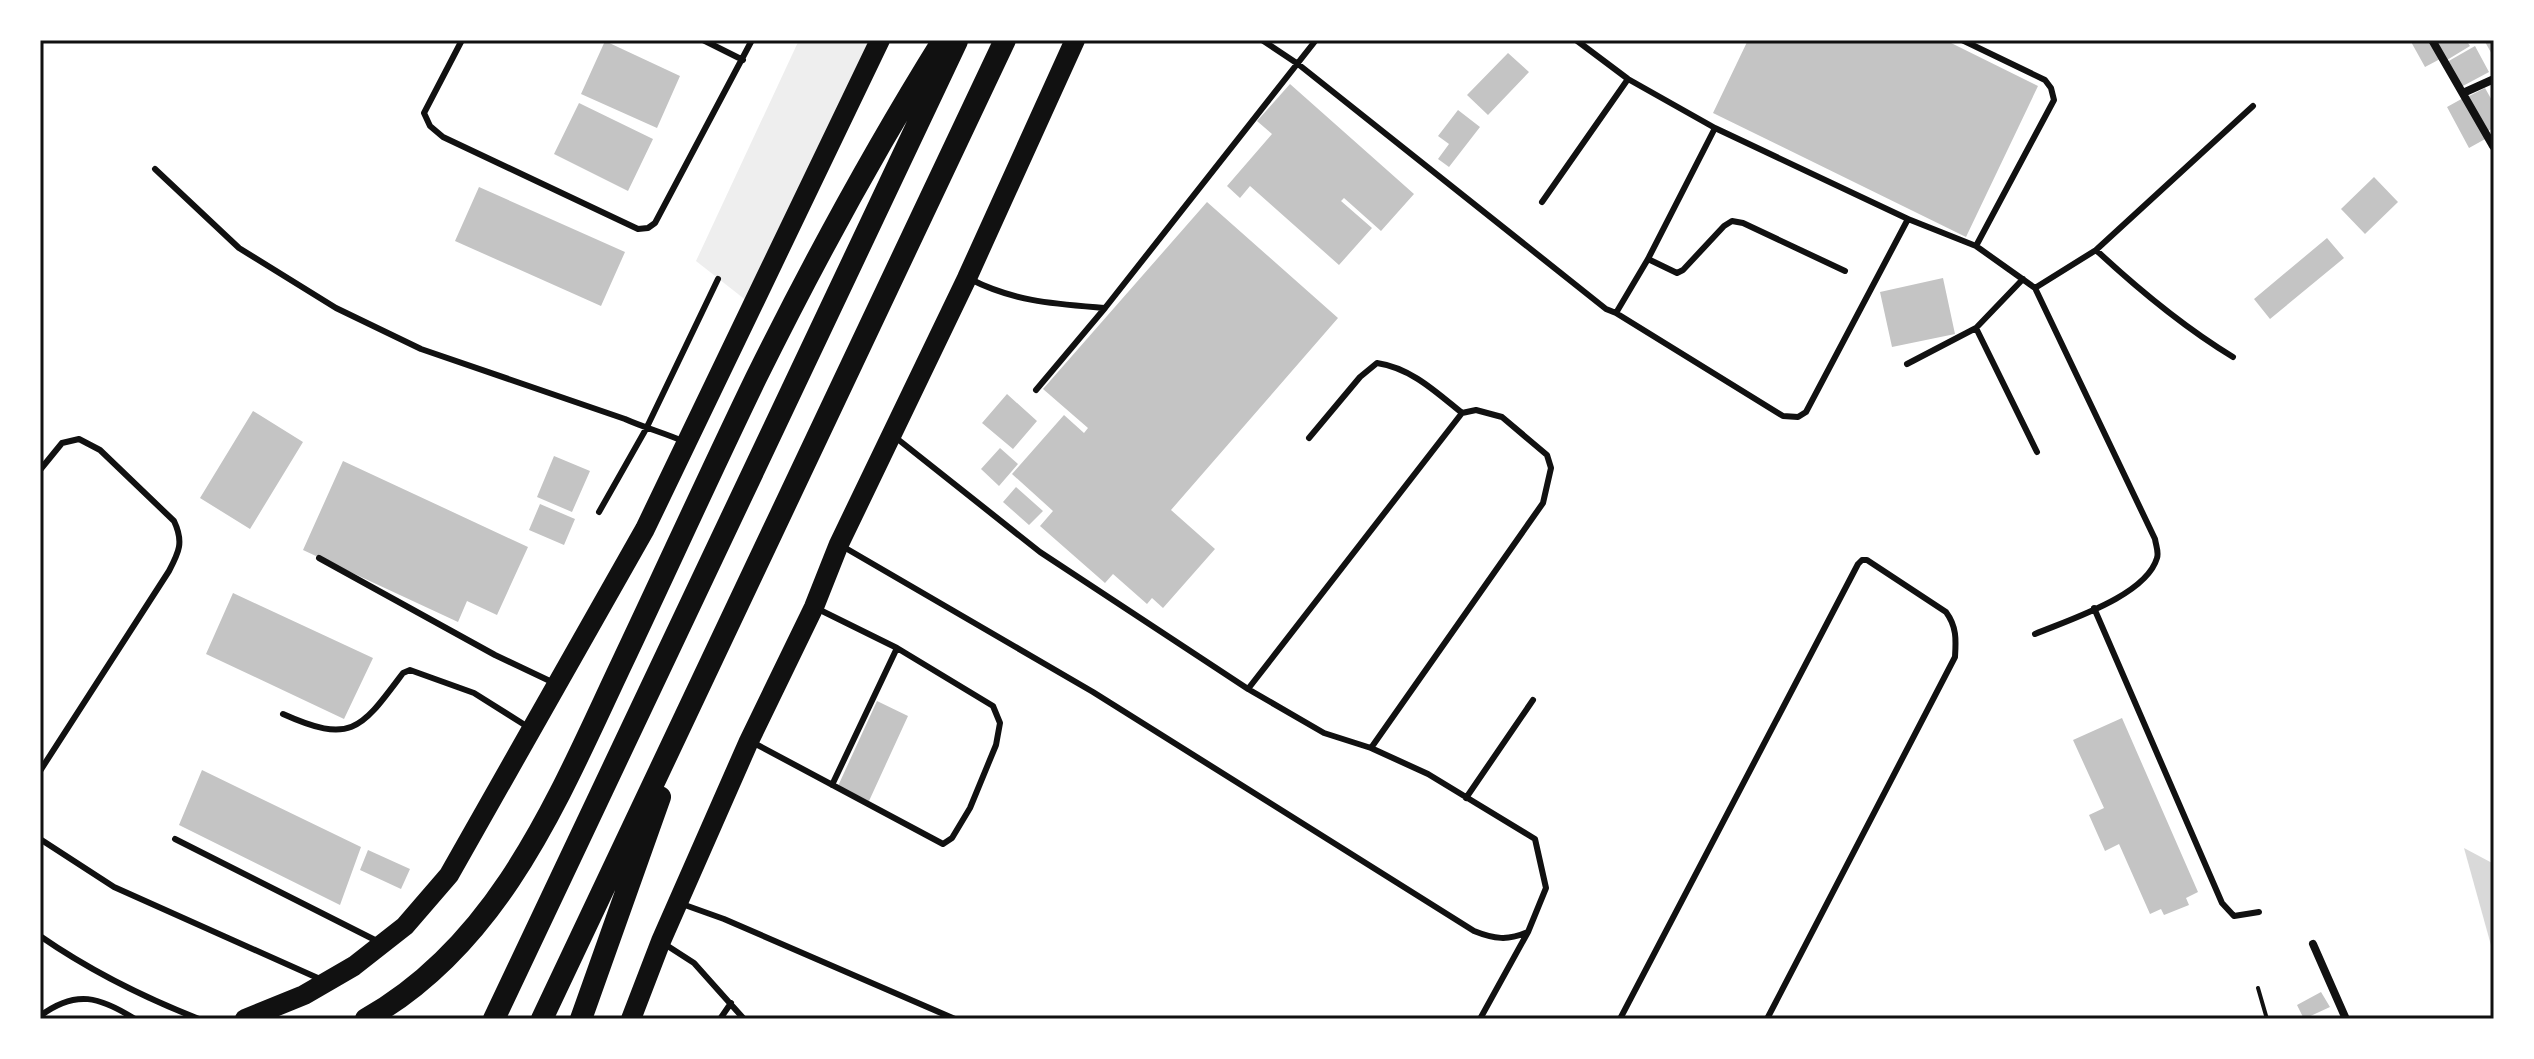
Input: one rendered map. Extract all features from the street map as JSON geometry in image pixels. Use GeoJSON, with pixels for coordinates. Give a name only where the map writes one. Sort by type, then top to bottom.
{"type":"FeatureCollection","features":[{"type":"Feature","properties":{"kind":"highway"},"geometry":{"type":"LineString","coordinates":[[245,1019],[293,1000],[327,982],[383,945],[428,902],[449,875],[628,561],[880,40]]}},
{"type":"Feature","properties":{"kind":"highway"},"geometry":{"type":"LineString","coordinates":[[366,1019],[417,984],[456,949],[490,910],[519,869],[564,784],[757,377],[864,171],[943,40]]}},
{"type":"Feature","properties":{"kind":"highway"},"geometry":{"type":"LineString","coordinates":[[494,1019],[958,40]]}},
{"type":"Feature","properties":{"kind":"highway"},"geometry":{"type":"LineString","coordinates":[[542,1019],[1005,40]]}},
{"type":"Feature","properties":{"kind":"highway"},"geometry":{"type":"LineString","coordinates":[[631,1019],[661,941],[749,741],[814,607],[839,544],[967,278],[1075,40]]}},
{"type":"Feature","properties":{"kind":"highway"},"geometry":{"type":"LineString","coordinates":[[581,1019],[642,854],[687,712]]}},
{"type":"Feature","properties":{"kind":"street"},"geometry":{"type":"LineString","coordinates":[[2432,40],[2493,146]]}},
{"type":"Feature","properties":{"kind":"street"},"geometry":{"type":"LineString","coordinates":[[2463,93],[2494,79]]}},
{"type":"Feature","properties":{"kind":"street"},"geometry":{"type":"LineString","coordinates":[[2313,944],[2346,1019]]}},
{"type":"Feature","properties":{"kind":"lane"},"geometry":{"type":"LineString","coordinates":[[462,40],[424,113],[430,126],[443,137],[638,229],[655,223],[752,40]]}},
{"type":"Feature","properties":{"kind":"lane"},"geometry":{"type":"LineString","coordinates":[[703,40],[743,60]]}},
{"type":"Feature","properties":{"kind":"lane"},"geometry":{"type":"LineString","coordinates":[[1262,40],[1298,64],[1606,309],[1783,416],[1798,417],[1806,412],[1908,219]]}},
{"type":"Feature","properties":{"kind":"lane"},"geometry":{"type":"LineString","coordinates":[[1036,390],[1105,308],[1316,40]]}},
{"type":"Feature","properties":{"kind":"lane"},"geometry":{"type":"LineString","coordinates":[[1576,40],[1628,79],[1715,128],[1908,219],[1976,246],[2035,288],[2155,539],[2158,556],[2150,572],[2127,592],[2035,634]]}},
{"type":"Feature","properties":{"kind":"lane"},"geometry":{"type":"LineString","coordinates":[[1962,40],[2045,80],[2054,100],[1976,246]]}},
{"type":"Feature","properties":{"kind":"lane"},"geometry":{"type":"LineString","coordinates":[[1542,202],[1628,79]]}},
{"type":"Feature","properties":{"kind":"lane"},"geometry":{"type":"LineString","coordinates":[[2035,288],[2096,250],[2253,106]]}},
{"type":"Feature","properties":{"kind":"lane"},"geometry":{"type":"LineString","coordinates":[[1616,313],[1648,259],[1715,128]]}},
{"type":"Feature","properties":{"kind":"lane"},"geometry":{"type":"LineString","coordinates":[[155,169],[239,248],[336,308],[421,349],[686,442]]}},
{"type":"Feature","properties":{"kind":"lane"},"geometry":{"type":"LineString","coordinates":[[1648,259],[1677,273],[1732,221],[1743,223],[1845,271]]}},
{"type":"Feature","properties":{"kind":"lane"},"geometry":{"type":"LineString","coordinates":[[2096,250],[2141,293],[2233,357]]}},
{"type":"Feature","properties":{"kind":"lane"},"geometry":{"type":"LineString","coordinates":[[967,278],[1020,299],[1105,308]]}},
{"type":"Feature","properties":{"kind":"lane"},"geometry":{"type":"LineString","coordinates":[[599,512],[646,429],[718,279]]}},
{"type":"Feature","properties":{"kind":"lane"},"geometry":{"type":"LineString","coordinates":[[1907,364],[1976,328],[2023,279]]}},
{"type":"Feature","properties":{"kind":"lane"},"geometry":{"type":"LineString","coordinates":[[1976,328],[2037,452]]}},
{"type":"Feature","properties":{"kind":"lane"},"geometry":{"type":"LineString","coordinates":[[1309,438],[1360,377],[1377,363],[1392,365],[1418,377],[1462,413]]}},
{"type":"Feature","properties":{"kind":"lane"},"geometry":{"type":"LineString","coordinates":[[1248,689],[1462,413],[1476,410],[1502,417],[1547,455],[1551,468],[1543,503],[1371,748]]}},
{"type":"Feature","properties":{"kind":"lane"},"geometry":{"type":"LineString","coordinates":[[892,435],[1040,552],[1248,689],[1324,733],[1371,748],[1428,774],[1535,839],[1546,888],[1528,932],[1480,1019]]}},
{"type":"Feature","properties":{"kind":"lane"},"geometry":{"type":"LineString","coordinates":[[40,470],[62,443],[79,439],[100,450],[174,521],[180,534],[181,549],[40,771]]}},
{"type":"Feature","properties":{"kind":"lane"},"geometry":{"type":"LineString","coordinates":[[839,544],[1093,692],[1474,931],[1511,940],[1528,932]]}},
{"type":"Feature","properties":{"kind":"lane"},"geometry":{"type":"LineString","coordinates":[[319,558],[495,655],[556,684]]}},
{"type":"Feature","properties":{"kind":"lane"},"geometry":{"type":"LineString","coordinates":[[1620,1019],[1858,564],[1867,560],[1946,612],[1956,634],[1955,657],[1767,1019]]}},
{"type":"Feature","properties":{"kind":"lane"},"geometry":{"type":"LineString","coordinates":[[749,741],[943,844],[952,838],[970,808],[996,745],[1000,723],[993,706],[897,648],[814,607]]}},
{"type":"Feature","properties":{"kind":"lane"},"geometry":{"type":"LineString","coordinates":[[2094,608],[2222,903],[2234,916],[2259,912]]}},
{"type":"Feature","properties":{"kind":"lane"},"geometry":{"type":"LineString","coordinates":[[832,785],[897,648]]}},
{"type":"Feature","properties":{"kind":"lane"},"geometry":{"type":"LineString","coordinates":[[283,714],[311,726],[353,729],[367,719],[403,673],[410,670],[474,693],[531,728]]}},
{"type":"Feature","properties":{"kind":"lane"},"geometry":{"type":"LineString","coordinates":[[1466,798],[1533,700]]}},
{"type":"Feature","properties":{"kind":"lane"},"geometry":{"type":"LineString","coordinates":[[40,839],[114,887],[327,982]]}},
{"type":"Feature","properties":{"kind":"lane"},"geometry":{"type":"LineString","coordinates":[[175,839],[383,945]]}},
{"type":"Feature","properties":{"kind":"lane"},"geometry":{"type":"LineString","coordinates":[[678,903],[724,919],[955,1019]]}},
{"type":"Feature","properties":{"kind":"lane"},"geometry":{"type":"LineString","coordinates":[[40,936],[67,955],[155,1002],[199,1019]]}},
{"type":"Feature","properties":{"kind":"lane"},"geometry":{"type":"LineString","coordinates":[[661,941],[694,963],[744,1019]]}},
{"type":"Feature","properties":{"kind":"lane"},"geometry":{"type":"LineString","coordinates":[[40,1016],[76,998],[94,998],[135,1019]]}},
{"type":"Feature","properties":{"kind":"lane"},"geometry":{"type":"LineString","coordinates":[[720,1019],[731,1003]]}},
{"type":"Feature","properties":{"kind":"path"},"geometry":{"type":"LineString","coordinates":[[2258,988],[2267,1019]]}},
{"type":"Feature","properties":{"kind":"shaded area"},"geometry":{"type":"Polygon","coordinates":[[[799,40],[879,40],[752,305],[696,261],[799,40]]]}},
{"type":"Feature","properties":{"kind":"shaded area"},"geometry":{"type":"Polygon","coordinates":[[[2464,848],[2494,864],[2494,956],[2464,848]]]}},
{"type":"Feature","properties":{"kind":"building"},"geometry":{"type":"Polygon","coordinates":[[[1748,40],[1945,40],[2038,86],[1966,237],[1713,113],[1748,40]]]}},
{"type":"Feature","properties":{"kind":"building"},"geometry":{"type":"Polygon","coordinates":[[[2410,40],[2432,40],[2442,58],[2425,67],[2410,40]]]}},
{"type":"Feature","properties":{"kind":"building"},"geometry":{"type":"Polygon","coordinates":[[[2435,40],[2466,40],[2470,46],[2447,60],[2435,40]]]}},
{"type":"Feature","properties":{"kind":"building"},"geometry":{"type":"Polygon","coordinates":[[[2484,40],[2494,40],[2494,58],[2484,40]]]}},
{"type":"Feature","properties":{"kind":"building"},"geometry":{"type":"Polygon","coordinates":[[[605,41],[680,76],[657,128],[581,94],[605,41]]]}},
{"type":"Feature","properties":{"kind":"building"},"geometry":{"type":"Polygon","coordinates":[[[2475,46],[2489,72],[2461,87],[2447,62],[2475,46]]]}},
{"type":"Feature","properties":{"kind":"building"},"geometry":{"type":"Polygon","coordinates":[[[1508,53],[1529,72],[1488,115],[1467,95],[1508,53]]]}},
{"type":"Feature","properties":{"kind":"building"},"geometry":{"type":"Polygon","coordinates":[[[1290,84],[1414,194],[1381,231],[1344,198],[1341,201],[1372,228],[1339,265],[1250,186],[1240,198],[1227,186],[1272,134],[1257,121],[1290,84]]]}},
{"type":"Feature","properties":{"kind":"building"},"geometry":{"type":"Polygon","coordinates":[[[2485,88],[2494,104],[2494,128],[2486,132],[2467,97],[2485,88]]]}},
{"type":"Feature","properties":{"kind":"building"},"geometry":{"type":"Polygon","coordinates":[[[2465,97],[2487,138],[2469,148],[2447,107],[2465,97]]]}},
{"type":"Feature","properties":{"kind":"building"},"geometry":{"type":"Polygon","coordinates":[[[579,103],[653,139],[628,191],[554,154],[579,103]]]}},
{"type":"Feature","properties":{"kind":"building"},"geometry":{"type":"Polygon","coordinates":[[[1458,110],[1480,127],[1449,167],[1438,159],[1449,144],[1438,136],[1458,110]]]}},
{"type":"Feature","properties":{"kind":"building"},"geometry":{"type":"Polygon","coordinates":[[[2374,177],[2398,202],[2365,234],[2341,209],[2374,177]]]}},
{"type":"Feature","properties":{"kind":"building"},"geometry":{"type":"Polygon","coordinates":[[[479,187],[625,252],[601,306],[455,241],[479,187]]]}},
{"type":"Feature","properties":{"kind":"building"},"geometry":{"type":"Polygon","coordinates":[[[1207,202],[1338,318],[1171,510],[1215,549],[1163,608],[1152,598],[1147,604],[1113,574],[1105,583],[1040,526],[1053,511],[1012,474],[1064,415],[1084,433],[1088,428],[1043,389],[1207,202]]]}},
{"type":"Feature","properties":{"kind":"building"},"geometry":{"type":"Polygon","coordinates":[[[2327,238],[2344,258],[2270,319],[2254,299],[2327,238]]]}},
{"type":"Feature","properties":{"kind":"building"},"geometry":{"type":"Polygon","coordinates":[[[1943,278],[1955,334],[1892,347],[1880,292],[1943,278]]]}},
{"type":"Feature","properties":{"kind":"building"},"geometry":{"type":"Polygon","coordinates":[[[1007,394],[1037,421],[1013,449],[982,423],[1007,394]]]}},
{"type":"Feature","properties":{"kind":"building"},"geometry":{"type":"Polygon","coordinates":[[[253,411],[303,442],[250,529],[200,498],[253,411]]]}},
{"type":"Feature","properties":{"kind":"building"},"geometry":{"type":"Polygon","coordinates":[[[1000,448],[1018,464],[999,486],[981,469],[1000,448]]]}},
{"type":"Feature","properties":{"kind":"building"},"geometry":{"type":"Polygon","coordinates":[[[554,456],[590,471],[572,512],[537,497],[554,456]]]}},
{"type":"Feature","properties":{"kind":"building"},"geometry":{"type":"Polygon","coordinates":[[[343,461],[528,547],[497,615],[467,601],[458,622],[303,550],[343,461]]]}},
{"type":"Feature","properties":{"kind":"building"},"geometry":{"type":"Polygon","coordinates":[[[1016,487],[1043,511],[1029,525],[1003,502],[1016,487]]]}},
{"type":"Feature","properties":{"kind":"building"},"geometry":{"type":"Polygon","coordinates":[[[540,504],[575,519],[564,545],[529,530],[540,504]]]}},
{"type":"Feature","properties":{"kind":"building"},"geometry":{"type":"Polygon","coordinates":[[[233,593],[373,658],[344,719],[206,654],[233,593]]]}},
{"type":"Feature","properties":{"kind":"building"},"geometry":{"type":"Polygon","coordinates":[[[877,701],[908,716],[869,801],[838,786],[877,701]]]}},
{"type":"Feature","properties":{"kind":"building"},"geometry":{"type":"Polygon","coordinates":[[[2122,718],[2198,892],[2186,898],[2189,905],[2164,915],[2161,909],[2150,914],[2119,844],[2105,851],[2089,815],[2104,808],[2073,740],[2122,718]]]}},
{"type":"Feature","properties":{"kind":"building"},"geometry":{"type":"Polygon","coordinates":[[[202,770],[361,847],[340,905],[179,825],[202,770]]]}},
{"type":"Feature","properties":{"kind":"building"},"geometry":{"type":"Polygon","coordinates":[[[368,850],[410,869],[401,889],[360,870],[368,850]]]}},
{"type":"Feature","properties":{"kind":"building"},"geometry":{"type":"Polygon","coordinates":[[[2321,992],[2330,1007],[2304,1019],[2297,1005],[2321,992]]]}}]}
